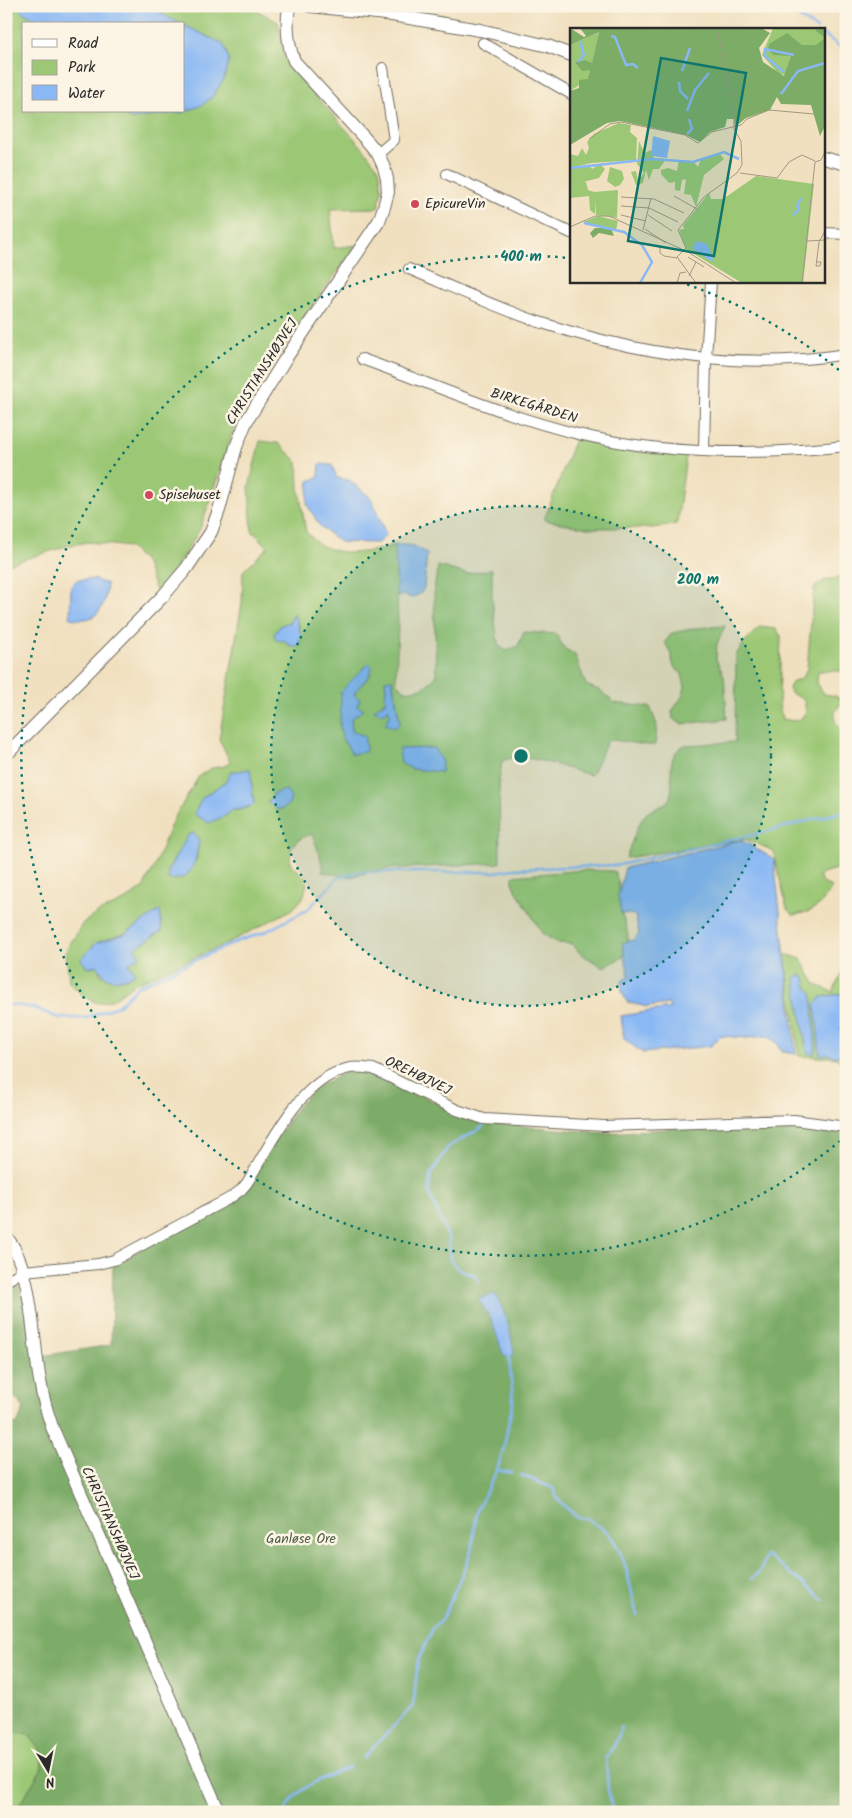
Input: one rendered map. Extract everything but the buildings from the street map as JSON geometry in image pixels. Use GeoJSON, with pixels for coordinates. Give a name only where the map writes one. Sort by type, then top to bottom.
{"type":"FeatureCollection","features":[{"type":"Feature","properties":{"kind":"street","name":"CHRISTIANSHØJVEJ"},"geometry":{"type":"LineString","coordinates":[[6,755],[163,596],[200,550],[211,532],[219,510],[236,447],[246,422],[284,361],[379,221],[388,192],[388,180],[384,167],[370,143],[294,61],[287,32],[289,6]]}},
{"type":"Feature","properties":{"kind":"street"},"geometry":{"type":"LineString","coordinates":[[310,6],[386,14],[480,30],[548,46],[570,57]]}},
{"type":"Feature","properties":{"kind":"street"},"geometry":{"type":"LineString","coordinates":[[353,6],[386,14]]}},
{"type":"Feature","properties":{"kind":"street"},"geometry":{"type":"LineString","coordinates":[[483,43],[570,93]]}},
{"type":"Feature","properties":{"kind":"street"},"geometry":{"type":"LineString","coordinates":[[378,154],[394,140],[383,68]]}},
{"type":"Feature","properties":{"kind":"street"},"geometry":{"type":"LineString","coordinates":[[824,158],[843,162]]}},
{"type":"Feature","properties":{"kind":"street"},"geometry":{"type":"LineString","coordinates":[[447,174],[570,233]]}},
{"type":"Feature","properties":{"kind":"street"},"geometry":{"type":"LineString","coordinates":[[824,233],[846,234]]}},
{"type":"Feature","properties":{"kind":"street"},"geometry":{"type":"LineString","coordinates":[[408,269],[537,321],[595,339],[653,352],[755,361],[815,358],[846,354]]}},
{"type":"Feature","properties":{"kind":"street"},"geometry":{"type":"LineString","coordinates":[[704,451],[710,282]]}},
{"type":"Feature","properties":{"kind":"street","name":"BIRKEGÅRDEN"},"geometry":{"type":"LineString","coordinates":[[362,360],[476,402],[567,431],[630,444],[751,453],[800,451],[846,446]]}},
{"type":"Feature","properties":{"kind":"street","name":"OREHØJVEJ"},"geometry":{"type":"LineString","coordinates":[[24,1271],[98,1264],[114,1260],[230,1198],[241,1190],[246,1183],[295,1105],[322,1080],[333,1073],[347,1068],[373,1069],[457,1110],[484,1119],[604,1126],[794,1120],[846,1127]]}},
{"type":"Feature","properties":{"kind":"street","name":"CHRISTIANSHØJVEJ"},"geometry":{"type":"LineString","coordinates":[[6,1237],[20,1258],[24,1271],[41,1387],[52,1427],[219,1812]]}},
{"type":"Feature","properties":{"kind":"street"},"geometry":{"type":"LineString","coordinates":[[6,1281],[24,1271]]}},
{"type":"Feature","properties":{"kind":"green space"},"geometry":{"type":"Polygon","coordinates":[[[6,6],[249,6],[278,22],[284,57],[292,70],[362,147],[379,169],[382,189],[378,208],[330,209],[334,248],[357,245],[301,321],[237,420],[200,529],[158,596],[145,562],[129,547],[88,542],[70,545],[6,565],[6,6]]]}},
{"type":"Feature","properties":{"kind":"green space"},"geometry":{"type":"Polygon","coordinates":[[[575,439],[631,451],[686,456],[677,524],[652,528],[587,528],[544,520],[575,439]]]}},
{"type":"Feature","properties":{"kind":"green space"},"geometry":{"type":"Polygon","coordinates":[[[260,441],[278,443],[298,462],[299,490],[306,532],[317,543],[334,550],[351,553],[377,550],[395,545],[398,620],[396,682],[406,691],[423,688],[436,677],[434,589],[438,566],[466,574],[492,569],[492,598],[498,645],[506,651],[518,646],[524,632],[556,634],[564,648],[575,655],[586,685],[601,691],[614,703],[650,707],[657,725],[655,745],[608,740],[591,775],[534,759],[511,758],[502,761],[499,781],[500,863],[384,869],[350,877],[323,872],[320,855],[312,834],[303,837],[291,846],[290,863],[305,877],[307,883],[303,898],[293,909],[224,945],[132,985],[112,1000],[97,1003],[82,995],[69,982],[66,951],[83,923],[99,912],[124,901],[143,888],[155,865],[172,822],[199,776],[212,768],[225,766],[230,761],[219,739],[242,603],[243,571],[268,547],[252,531],[249,487],[260,441]],[[294,615],[290,622],[281,625],[285,641],[292,647],[300,628],[294,615]],[[369,664],[349,695],[341,715],[340,726],[349,749],[357,734],[352,731],[351,719],[363,709],[357,706],[354,696],[357,689],[370,676],[369,664]],[[392,679],[385,681],[385,702],[380,704],[388,707],[390,714],[400,723],[392,679]],[[225,782],[202,798],[232,810],[239,810],[225,782]],[[194,833],[168,870],[196,861],[199,841],[194,833]],[[160,911],[125,934],[96,943],[97,964],[101,975],[135,973],[129,963],[135,948],[160,911]]]}},
{"type":"Feature","properties":{"kind":"green space"},"geometry":{"type":"Polygon","coordinates":[[[846,573],[846,671],[818,671],[817,683],[824,694],[836,696],[843,701],[835,712],[835,722],[846,734],[846,864],[819,875],[822,883],[832,887],[821,903],[812,910],[793,915],[787,909],[773,851],[746,839],[626,858],[642,819],[648,812],[664,804],[670,798],[672,760],[678,749],[685,745],[735,742],[736,655],[746,640],[760,627],[776,629],[781,636],[779,704],[782,719],[793,721],[801,719],[806,711],[804,700],[791,693],[789,688],[793,681],[801,679],[807,669],[814,588],[825,580],[842,577],[846,573]]]}},
{"type":"Feature","properties":{"kind":"green space"},"geometry":{"type":"Polygon","coordinates":[[[725,626],[717,644],[716,659],[724,676],[727,719],[682,724],[673,719],[672,711],[682,697],[685,687],[682,674],[674,667],[665,642],[672,633],[696,628],[725,626]]]}},
{"type":"Feature","properties":{"kind":"green space"},"geometry":{"type":"Polygon","coordinates":[[[584,870],[614,871],[619,885],[621,910],[628,933],[628,944],[623,957],[603,967],[581,954],[572,944],[557,943],[542,933],[513,885],[513,876],[584,870]]]}},
{"type":"Feature","properties":{"kind":"green space"},"geometry":{"type":"Polygon","coordinates":[[[785,954],[801,959],[816,985],[833,992],[846,963],[846,993],[822,997],[827,1054],[836,1057],[841,1053],[846,1053],[846,1070],[837,1058],[799,1056],[785,954]]]}},
{"type":"Feature","properties":{"kind":"green space","name":"Ganløse Ore"},"geometry":{"type":"Polygon","coordinates":[[[349,1070],[372,1071],[476,1122],[604,1133],[764,1123],[846,1130],[846,1812],[15,1812],[42,1768],[41,1750],[28,1734],[6,1733],[6,1419],[17,1425],[24,1408],[8,1390],[6,1392],[6,1284],[16,1278],[41,1356],[111,1345],[113,1266],[246,1186],[297,1107],[315,1088],[349,1070]]]}},
{"type":"Feature","properties":{"kind":"green space"},"geometry":{"type":"Polygon","coordinates":[[[6,1733],[28,1734],[41,1750],[42,1768],[15,1812],[6,1812],[6,1733]]]}},
{"type":"Feature","properties":{"kind":"water"},"geometry":{"type":"Polygon","coordinates":[[[17,6],[152,6],[177,22],[40,22],[24,13],[17,6]]]}},
{"type":"Feature","properties":{"kind":"water"},"geometry":{"type":"Polygon","coordinates":[[[185,25],[223,44],[229,59],[224,79],[212,97],[202,105],[185,112],[185,25]]]}},
{"type":"Feature","properties":{"kind":"water"},"geometry":{"type":"Polygon","coordinates":[[[114,112],[185,112],[131,119],[114,112]]]}},
{"type":"Feature","properties":{"kind":"water"},"geometry":{"type":"Polygon","coordinates":[[[320,464],[332,465],[337,478],[349,480],[371,498],[386,535],[378,543],[340,542],[320,526],[307,504],[309,481],[319,477],[320,464]]]}},
{"type":"Feature","properties":{"kind":"water"},"geometry":{"type":"Polygon","coordinates":[[[395,545],[410,545],[427,553],[424,588],[421,593],[412,598],[404,595],[397,597],[395,545]]]}},
{"type":"Feature","properties":{"kind":"water"},"geometry":{"type":"Polygon","coordinates":[[[94,579],[107,584],[102,607],[98,613],[87,619],[70,618],[71,586],[77,580],[94,579]]]}},
{"type":"Feature","properties":{"kind":"water"},"geometry":{"type":"Polygon","coordinates":[[[294,614],[301,633],[299,645],[292,647],[285,641],[276,640],[274,634],[281,625],[290,622],[294,614]]]}},
{"type":"Feature","properties":{"kind":"water"},"geometry":{"type":"Polygon","coordinates":[[[369,663],[372,667],[371,672],[354,695],[360,699],[357,706],[364,709],[351,719],[352,731],[364,736],[366,748],[365,752],[352,754],[342,738],[340,726],[341,691],[369,663]]]}},
{"type":"Feature","properties":{"kind":"water"},"geometry":{"type":"Polygon","coordinates":[[[392,679],[400,723],[395,728],[385,724],[390,714],[388,708],[384,714],[374,710],[385,702],[385,680],[392,679]]]}},
{"type":"Feature","properties":{"kind":"water"},"geometry":{"type":"Polygon","coordinates":[[[434,748],[442,762],[441,772],[412,769],[401,763],[399,749],[434,748]]]}},
{"type":"Feature","properties":{"kind":"water"},"geometry":{"type":"Polygon","coordinates":[[[250,769],[254,805],[239,810],[232,810],[227,815],[209,823],[194,814],[202,798],[225,782],[231,772],[250,769]]]}},
{"type":"Feature","properties":{"kind":"water"},"geometry":{"type":"Polygon","coordinates":[[[286,790],[291,798],[289,804],[282,809],[275,809],[272,804],[267,803],[275,793],[286,790]]]}},
{"type":"Feature","properties":{"kind":"water"},"geometry":{"type":"Polygon","coordinates":[[[194,833],[199,840],[192,868],[183,877],[168,879],[168,870],[188,835],[194,833]]]}},
{"type":"Feature","properties":{"kind":"water"},"geometry":{"type":"Polygon","coordinates":[[[741,840],[774,859],[796,1054],[783,1052],[776,1042],[767,1036],[747,1038],[721,1036],[711,1046],[643,1053],[624,1039],[621,1016],[670,1008],[669,1004],[647,1007],[627,1002],[622,992],[622,981],[629,976],[622,943],[633,940],[639,934],[635,915],[621,913],[618,896],[625,868],[741,840]]]}},
{"type":"Feature","properties":{"kind":"water"},"geometry":{"type":"Polygon","coordinates":[[[160,910],[162,931],[135,948],[140,956],[129,963],[135,973],[113,980],[104,976],[97,965],[87,968],[81,959],[96,943],[125,934],[160,910]]]}},
{"type":"Feature","properties":{"kind":"water"},"geometry":{"type":"Polygon","coordinates":[[[800,975],[805,977],[807,987],[812,993],[816,1047],[814,1054],[807,1053],[795,978],[800,975]]]}},
{"type":"Feature","properties":{"kind":"water"},"geometry":{"type":"Polygon","coordinates":[[[846,993],[846,1027],[841,1028],[842,1041],[846,1042],[846,1053],[841,1053],[836,1057],[827,1054],[820,1055],[815,1004],[822,997],[846,993]]]}},
{"type":"Feature","properties":{"kind":"water"},"geometry":{"type":"Polygon","coordinates":[[[495,1294],[508,1323],[514,1354],[509,1358],[503,1354],[491,1319],[478,1299],[495,1294]]]}},
{"type":"Feature","properties":{"kind":"waterway"},"geometry":{"type":"LineString","coordinates":[[777,6],[785,8],[815,28]]}},
{"type":"Feature","properties":{"kind":"waterway"},"geometry":{"type":"LineString","coordinates":[[824,35],[846,51]]}},
{"type":"Feature","properties":{"kind":"waterway"},"geometry":{"type":"LineString","coordinates":[[6,1005],[34,1008],[59,1018],[85,1018],[118,1006],[138,986],[238,941],[265,932],[307,910],[338,878],[358,872],[495,872],[513,869],[619,865],[765,832],[846,811]]}},
{"type":"Feature","properties":{"kind":"waterway"},"geometry":{"type":"LineString","coordinates":[[479,1281],[474,1275],[458,1269],[450,1260],[449,1239],[429,1193],[430,1176],[448,1147],[481,1128],[485,1123]]}},
{"type":"Feature","properties":{"kind":"waterway"},"geometry":{"type":"LineString","coordinates":[[363,1758],[412,1707],[418,1661],[433,1628],[439,1623],[446,1611],[466,1565],[472,1548],[477,1510],[497,1470],[503,1451],[513,1401],[509,1358]]}},
{"type":"Feature","properties":{"kind":"waterway"},"geometry":{"type":"LineString","coordinates":[[497,1470],[512,1473]]}},
{"type":"Feature","properties":{"kind":"waterway"},"geometry":{"type":"LineString","coordinates":[[521,1475],[553,1488],[559,1501],[578,1518],[590,1519],[608,1533],[624,1561],[637,1615]]}},
{"type":"Feature","properties":{"kind":"waterway"},"geometry":{"type":"LineString","coordinates":[[752,1579],[760,1571],[767,1555],[824,1600]]}},
{"type":"Feature","properties":{"kind":"waterway"},"geometry":{"type":"LineString","coordinates":[[613,1812],[608,1789],[606,1759],[622,1727]]}},
{"type":"Feature","properties":{"kind":"waterway"},"geometry":{"type":"LineString","coordinates":[[285,1812],[290,1803],[303,1789],[349,1767]]}},
{"type":"Feature","properties":{"kind":"place","name":"EpicureVin"},"geometry":{"type":"Point","coordinates":[415,204]}},
{"type":"Feature","properties":{"kind":"place","name":"Spisehuset"},"geometry":{"type":"Point","coordinates":[149,495]}}]}
